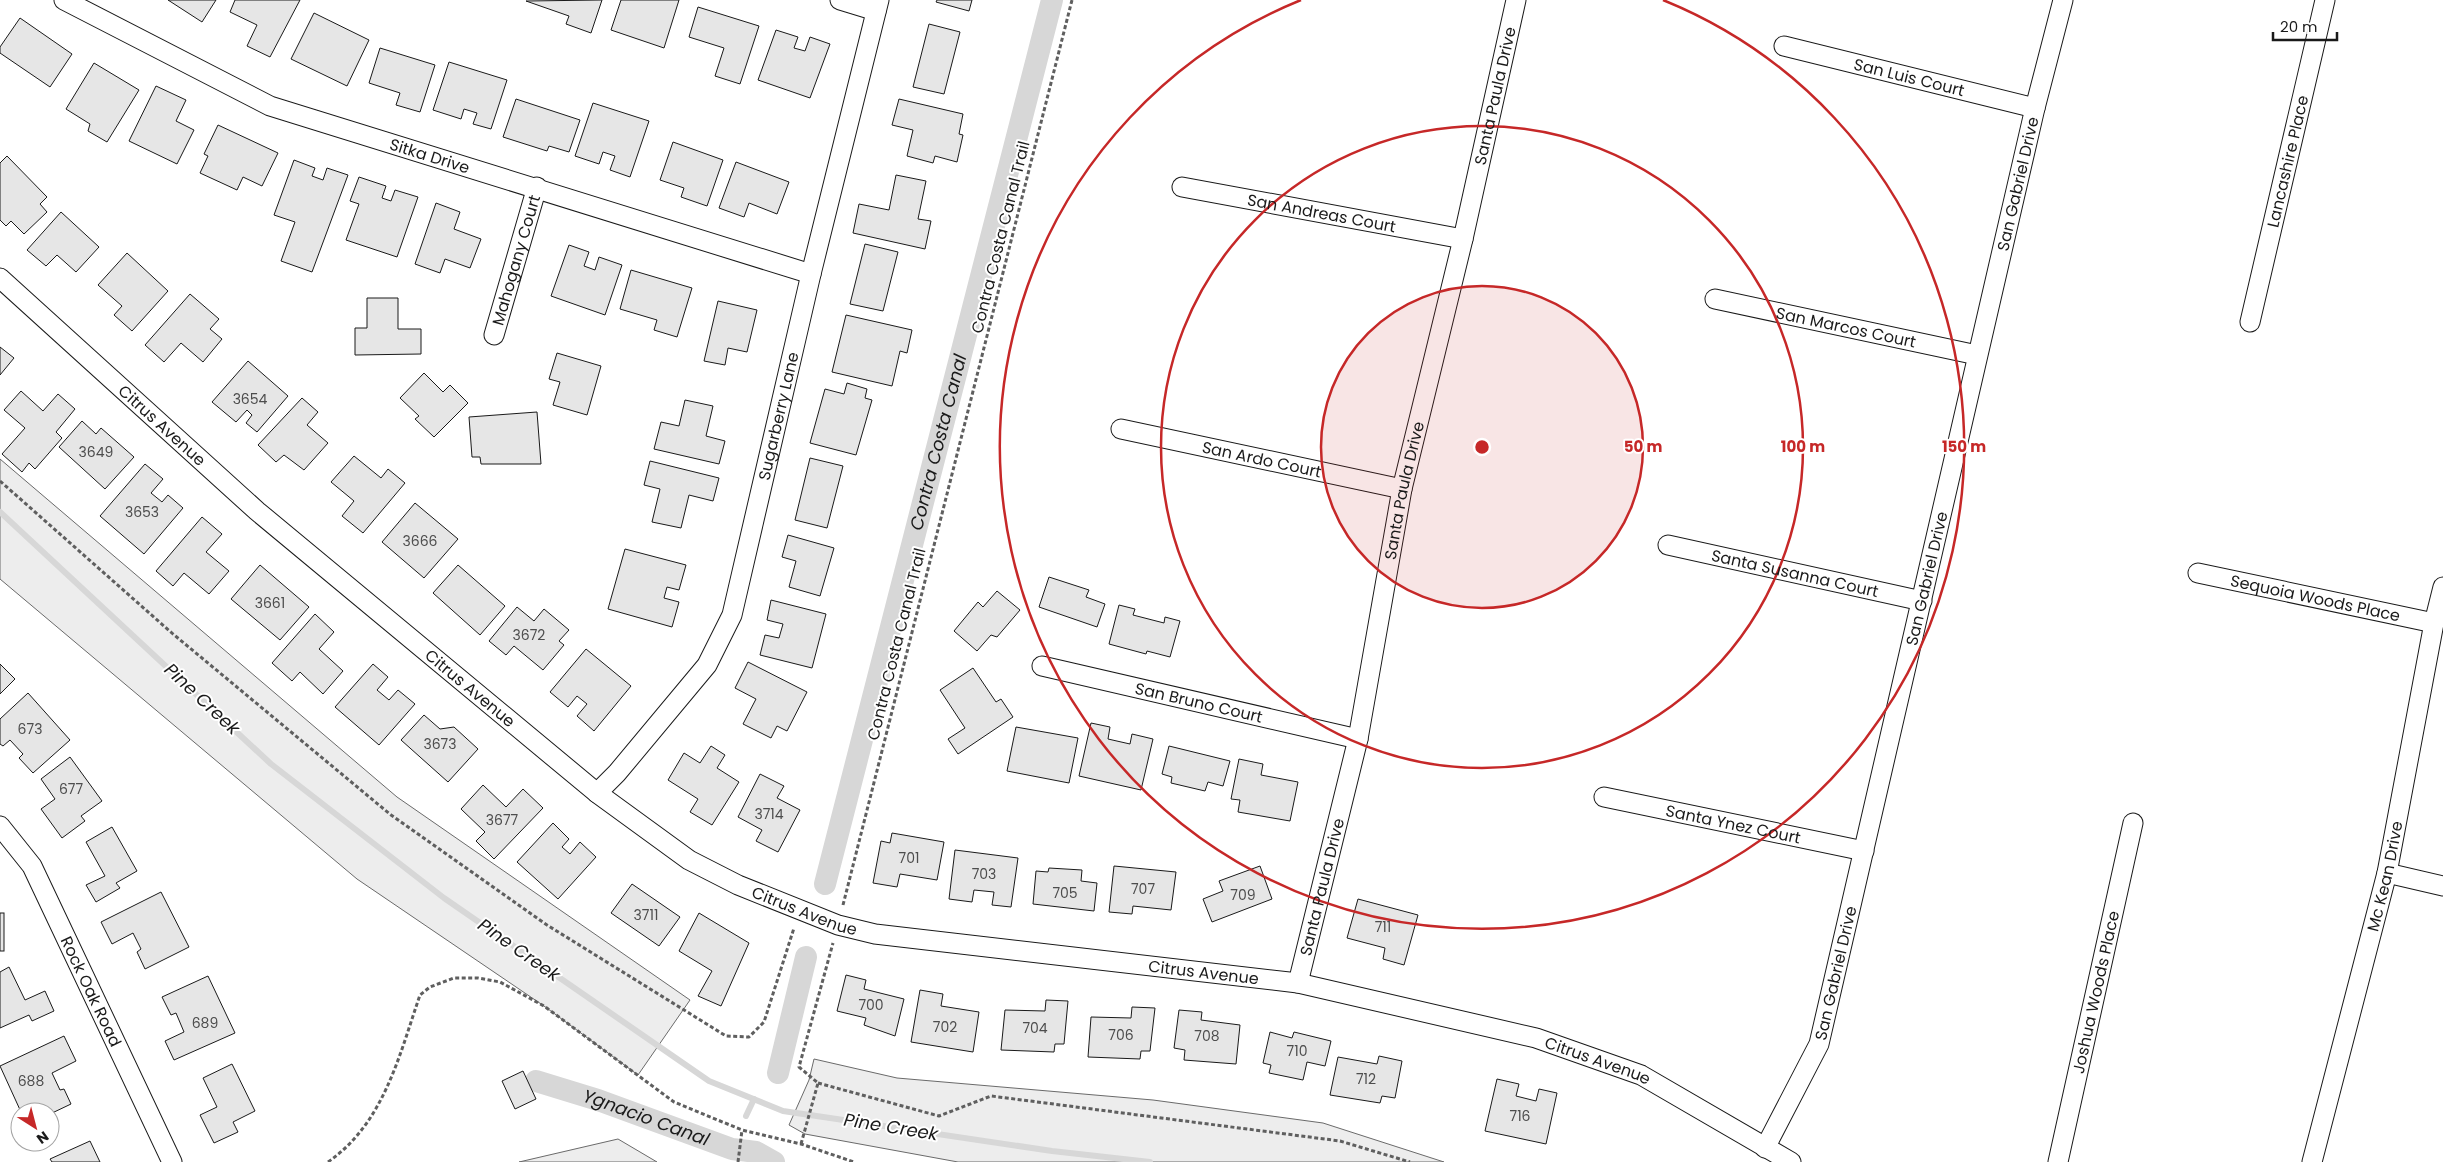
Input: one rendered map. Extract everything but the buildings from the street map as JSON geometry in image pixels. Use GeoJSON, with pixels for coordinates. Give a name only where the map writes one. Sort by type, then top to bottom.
{"type":"FeatureCollection","features":[{"type":"Feature","properties":{"kind":"street","name":"Sitka Drive"},"geometry":{"type":"LineString","coordinates":[[64,0],[270,106],[537,187],[812,274]]}},
{"type":"Feature","properties":{"kind":"street"},"geometry":{"type":"LineString","coordinates":[[840,0],[878,6]]}},
{"type":"Feature","properties":{"kind":"street","name":"Santa Paula Drive"},"geometry":{"type":"LineString","coordinates":[[1298,983],[1358,738],[1402,489],[1463,239],[1516,0]]}},
{"type":"Feature","properties":{"kind":"street","name":"San Gabriel Drive"},"geometry":{"type":"LineString","coordinates":[[1766,1148],[1819,1044],[1977,355],[2035,108],[2063,0]]}},
{"type":"Feature","properties":{"kind":"street","name":"Lancashire Place"},"geometry":{"type":"LineString","coordinates":[[2250,322],[2325,0]]}},
{"type":"Feature","properties":{"kind":"street","name":"Sugarberry Lane"},"geometry":{"type":"LineString","coordinates":[[597,793],[617,773],[707,664],[732,615],[812,274],[878,6]]}},
{"type":"Feature","properties":{"kind":"street","name":"San Luis Court"},"geometry":{"type":"LineString","coordinates":[[1784,46],[2035,108]]}},
{"type":"Feature","properties":{"kind":"street","name":"Mahogany Court"},"geometry":{"type":"LineString","coordinates":[[494,335],[537,187]]}},
{"type":"Feature","properties":{"kind":"street","name":"San Andreas Court"},"geometry":{"type":"LineString","coordinates":[[1182,188],[1463,239]]}},
{"type":"Feature","properties":{"kind":"street","name":"Citrus Avenue"},"geometry":{"type":"LineString","coordinates":[[0,278],[257,511],[597,793],[689,860],[738,885],[838,925],[884,935],[1298,983],[1536,1038],[1641,1075],[1791,1162]]}},
{"type":"Feature","properties":{"kind":"street","name":"San Marcos Court"},"geometry":{"type":"LineString","coordinates":[[1715,299],[1977,355]]}},
{"type":"Feature","properties":{"kind":"street","name":"San Ardo Court"},"geometry":{"type":"LineString","coordinates":[[1121,429],[1402,489]]}},
{"type":"Feature","properties":{"kind":"street","name":"Santa Susanna Court"},"geometry":{"type":"LineString","coordinates":[[1668,545],[1922,601]]}},
{"type":"Feature","properties":{"kind":"street","name":"Sequoia Woods Place"},"geometry":{"type":"LineString","coordinates":[[2198,573],[2434,624]]}},
{"type":"Feature","properties":{"kind":"street","name":"Mc Kean Drive"},"geometry":{"type":"LineString","coordinates":[[2312,1162],[2387,873],[2434,624],[2443,587]]}},
{"type":"Feature","properties":{"kind":"street","name":"San Bruno Court"},"geometry":{"type":"LineString","coordinates":[[1042,666],[1358,738]]}},
{"type":"Feature","properties":{"kind":"street","name":"Santa Ynez Court"},"geometry":{"type":"LineString","coordinates":[[1604,797],[1864,851]]}},
{"type":"Feature","properties":{"kind":"street","name":"Joshua Woods Place"},"geometry":{"type":"LineString","coordinates":[[2058,1162],[2133,823]]}},
{"type":"Feature","properties":{"kind":"street","name":"Rock Oak Road"},"geometry":{"type":"LineString","coordinates":[[0,826],[32,866],[172,1162]]}},
{"type":"Feature","properties":{"kind":"street"},"geometry":{"type":"LineString","coordinates":[[2387,873],[2443,886]]}},
{"type":"Feature","properties":{"kind":"path","name":"Contra Costa Canal Trail"},"geometry":{"type":"LineString","coordinates":[[818,1083],[799,1067],[838,925],[1072,0]]}},
{"type":"Feature","properties":{"kind":"path"},"geometry":{"type":"LineString","coordinates":[[0,481],[173,634],[391,815],[547,925],[726,1036],[749,1037],[764,1022],[800,910]]}},
{"type":"Feature","properties":{"kind":"path"},"geometry":{"type":"LineString","coordinates":[[328,1162],[352,1141],[371,1118],[388,1090],[420,995],[430,987],[454,978],[478,978],[500,982],[544,1006],[674,1102],[742,1130],[801,1144],[854,1162]]}},
{"type":"Feature","properties":{"kind":"path"},"geometry":{"type":"LineString","coordinates":[[801,1144],[818,1083],[939,1116],[991,1096],[1340,1141],[1410,1162]]}},
{"type":"Feature","properties":{"kind":"path"},"geometry":{"type":"LineString","coordinates":[[738,1162],[742,1130]]}},
{"type":"Feature","properties":{"kind":"shaded area"},"geometry":{"type":"Polygon","coordinates":[[[0,459],[397,797],[690,1000],[638,1075],[544,1006],[357,879],[0,579],[0,459]]]}},
{"type":"Feature","properties":{"kind":"shaded area"},"geometry":{"type":"Polygon","coordinates":[[[814,1059],[897,1078],[1153,1100],[1323,1123],[1444,1162],[958,1162],[805,1134],[789,1125],[809,1080],[814,1059]]]}},
{"type":"Feature","properties":{"kind":"shaded area"},"geometry":{"type":"Polygon","coordinates":[[[618,1139],[657,1162],[519,1162],[618,1139]]]}},
{"type":"Feature","properties":{"kind":"waterway","name":"Contra Costa Canal"},"geometry":{"type":"LineString","coordinates":[[825,884],[1052,0]]}},
{"type":"Feature","properties":{"kind":"waterway","name":"Pine Creek"},"geometry":{"type":"LineString","coordinates":[[0,512],[271,764],[444,898],[709,1081],[783,1111],[1052,1151],[1150,1162]]}},
{"type":"Feature","properties":{"kind":"waterway","name":"Contra Costa Canal"},"geometry":{"type":"LineString","coordinates":[[778,1073],[806,957]]}},
{"type":"Feature","properties":{"kind":"waterway","name":"Ygnacio Canal"},"geometry":{"type":"LineString","coordinates":[[536,1081],[598,1100],[732,1149],[756,1152],[774,1162]]}},
{"type":"Feature","properties":{"kind":"waterway"},"geometry":{"type":"LineString","coordinates":[[746,1116],[754,1099]]}}]}
